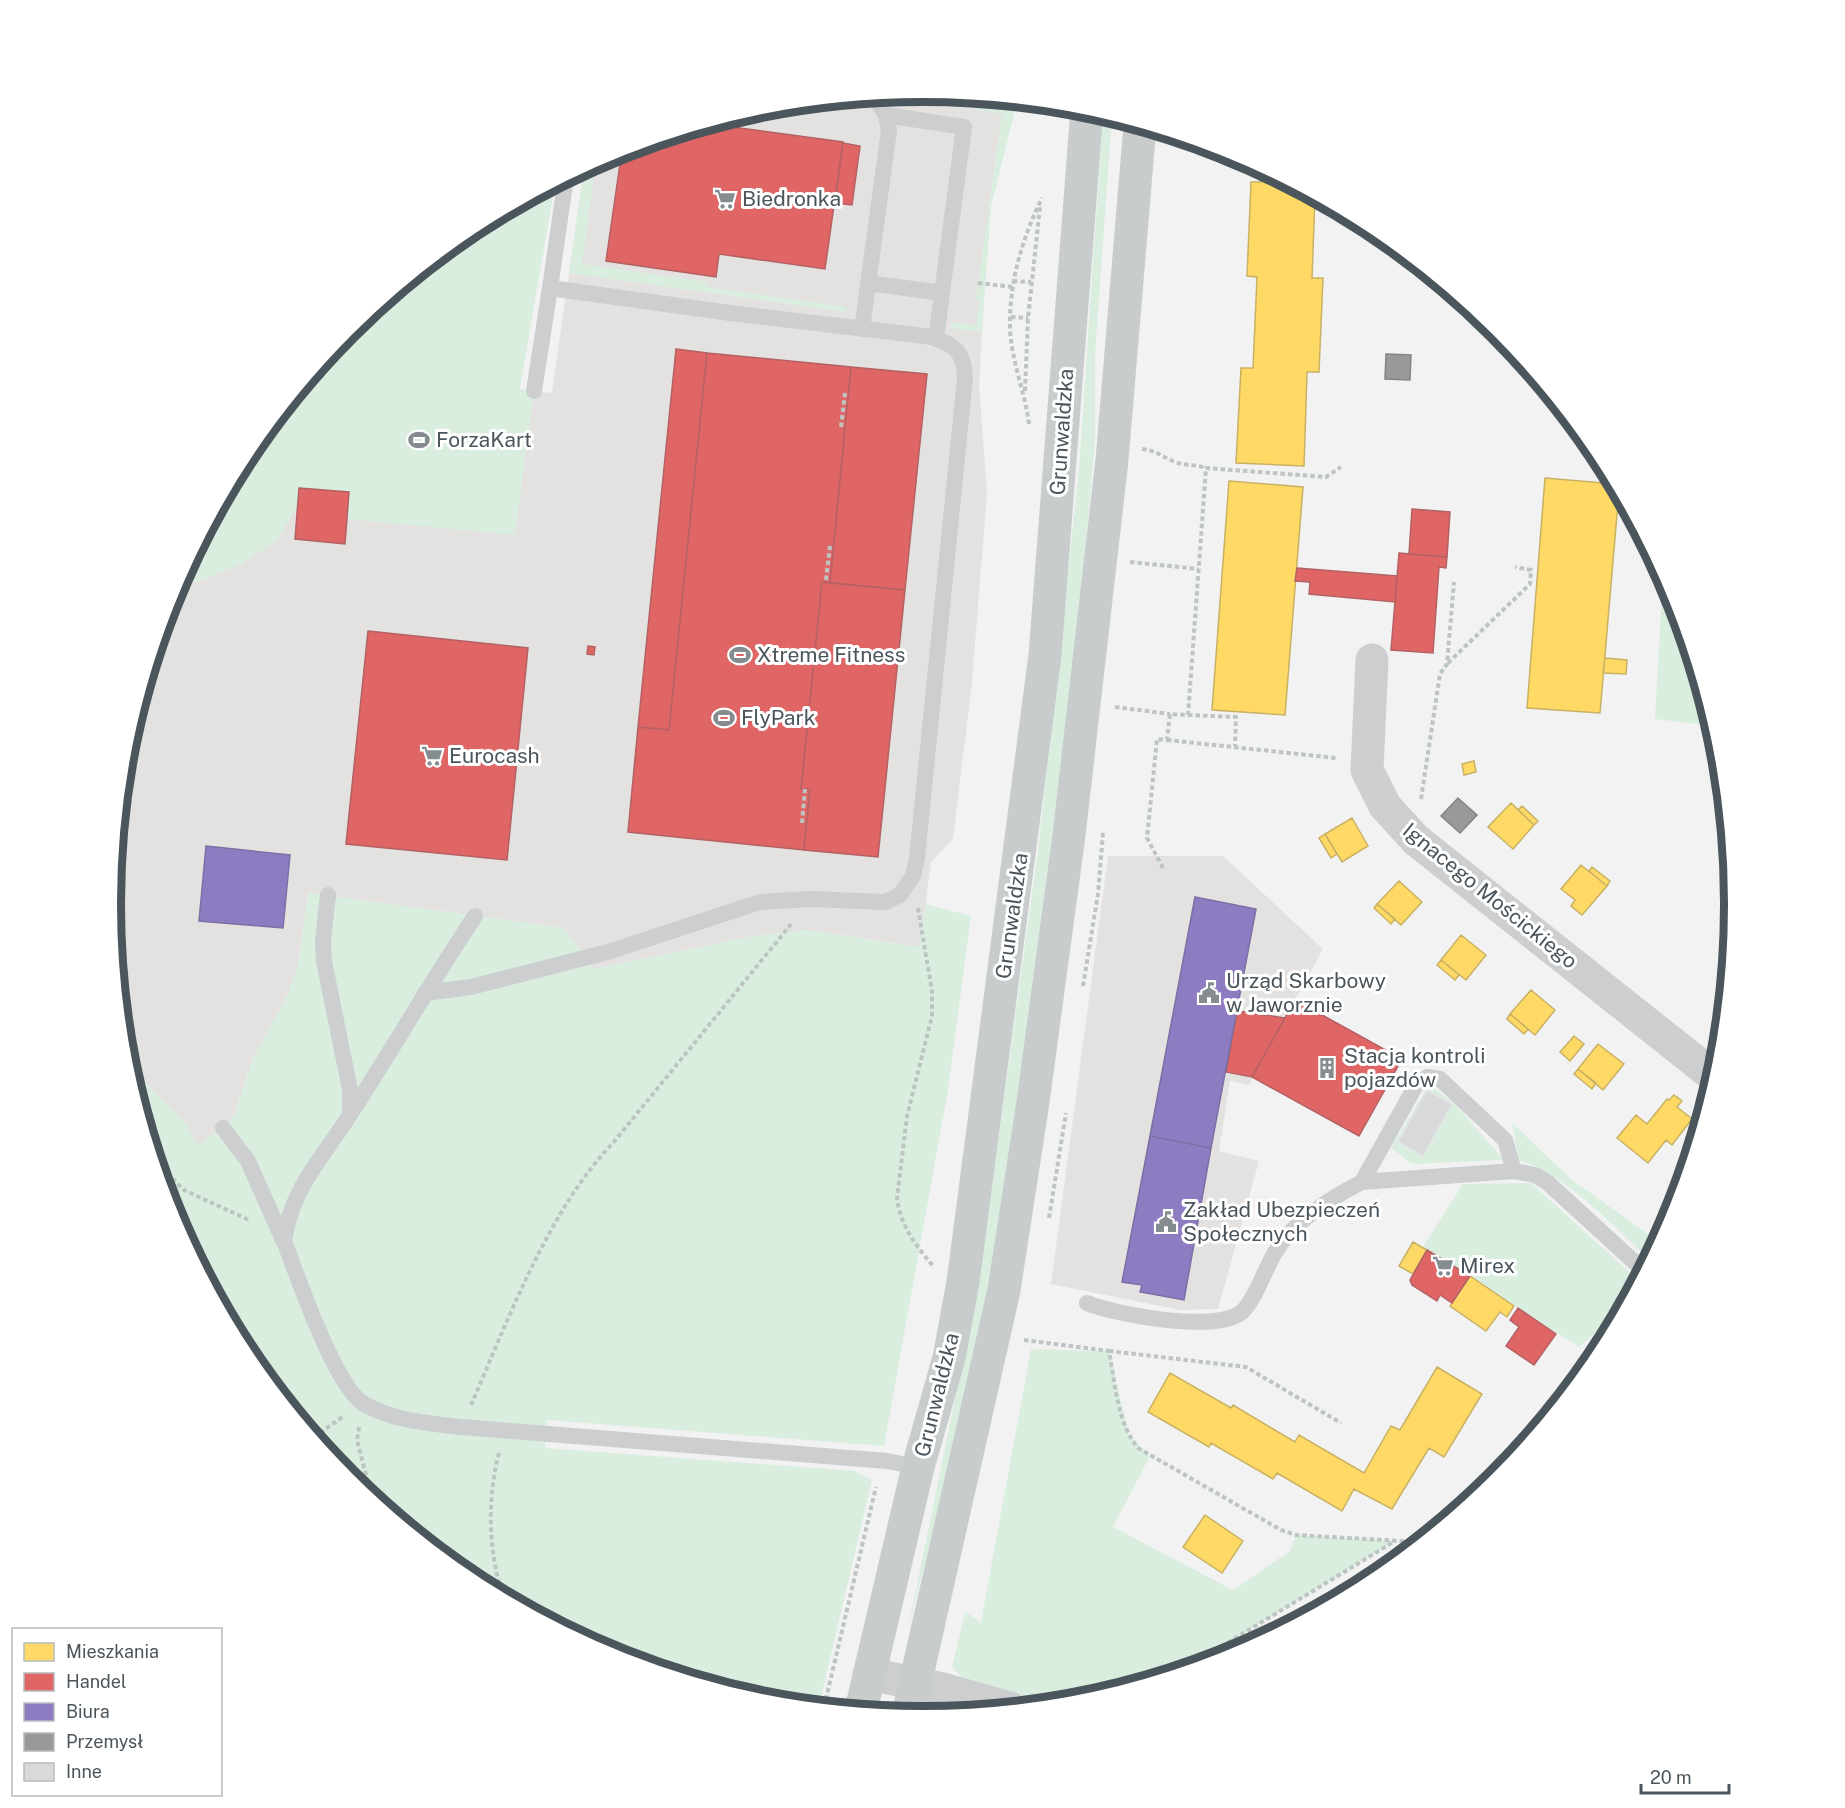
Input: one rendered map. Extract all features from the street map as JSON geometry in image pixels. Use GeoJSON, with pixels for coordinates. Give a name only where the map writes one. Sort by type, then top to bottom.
{"type":"FeatureCollection","features":[{"type":"Feature","properties":{"kind":"main road","name":"Grunwaldzka"},"geometry":{"type":"LineString","coordinates":[[862,1703],[918,1467],[947,1368],[963,1282],[1046,643],[1086,119]]}},
{"type":"Feature","properties":{"kind":"main road","name":"Grunwaldzka"},"geometry":{"type":"LineString","coordinates":[[911,1700],[988,1368],[1006,1280],[1033,1102],[1069,835],[1112,460],[1139,132]]}},
{"type":"Feature","properties":{"kind":"street","name":"Ignacego Mościckiego"},"geometry":{"type":"LineString","coordinates":[[1372,660],[1367,770],[1385,806],[1416,840],[1707,1070]]}},
{"type":"Feature","properties":{"kind":"street"},"geometry":{"type":"LineString","coordinates":[[869,1674],[911,1700],[970,1704]]}},
{"type":"Feature","properties":{"kind":"lane"},"geometry":{"type":"LineString","coordinates":[[862,329],[889,130],[886,115],[878,104]]}},
{"type":"Feature","properties":{"kind":"lane"},"geometry":{"type":"LineString","coordinates":[[886,115],[964,127],[936,339]]}},
{"type":"Feature","properties":{"kind":"lane"},"geometry":{"type":"LineString","coordinates":[[534,391],[566,186]]}},
{"type":"Feature","properties":{"kind":"lane"},"geometry":{"type":"LineString","coordinates":[[868,283],[942,293]]}},
{"type":"Feature","properties":{"kind":"lane"},"geometry":{"type":"LineString","coordinates":[[424,993],[471,987],[608,952],[760,902],[811,899],[885,902],[900,895],[913,876],[917,858],[965,378],[964,361],[951,344],[936,339],[550,288]]}},
{"type":"Feature","properties":{"kind":"lane"},"geometry":{"type":"LineString","coordinates":[[328,895],[323,940],[324,962],[350,1090],[350,1115]]}},
{"type":"Feature","properties":{"kind":"lane"},"geometry":{"type":"LineString","coordinates":[[284,1240],[287,1220],[297,1191],[350,1115],[424,993],[475,916]]}},
{"type":"Feature","properties":{"kind":"lane"},"geometry":{"type":"LineString","coordinates":[[1362,1182],[1416,1085],[1427,1077],[1440,1079],[1505,1140],[1514,1171]]}},
{"type":"Feature","properties":{"kind":"lane"},"geometry":{"type":"LineString","coordinates":[[223,1128],[248,1161],[284,1240],[334,1367],[362,1403],[401,1420],[461,1427],[887,1461],[918,1467]]}},
{"type":"Feature","properties":{"kind":"lane"},"geometry":{"type":"LineString","coordinates":[[1087,1303],[1108,1312],[1150,1317],[1206,1322],[1232,1319],[1245,1310],[1275,1253],[1296,1225],[1332,1197],[1362,1182],[1514,1171],[1535,1175],[1547,1182],[1638,1266]]}},
{"type":"Feature","properties":{"kind":"path"},"geometry":{"type":"LineString","coordinates":[[1042,198],[1036,220],[1028,318],[1025,394],[1016,364],[1011,317],[1013,281],[1014,270],[1026,233],[1042,198]]}},
{"type":"Feature","properties":{"kind":"path"},"geometry":{"type":"LineString","coordinates":[[1013,281],[1031,282]]}},
{"type":"Feature","properties":{"kind":"path"},"geometry":{"type":"LineString","coordinates":[[978,284],[1013,287]]}},
{"type":"Feature","properties":{"kind":"path"},"geometry":{"type":"LineString","coordinates":[[1011,317],[1028,318]]}},
{"type":"Feature","properties":{"kind":"path"},"geometry":{"type":"LineString","coordinates":[[841,427],[845,393]]}},
{"type":"Feature","properties":{"kind":"path"},"geometry":{"type":"LineString","coordinates":[[1133,448],[1159,451],[1174,462],[1196,464],[1206,468],[1326,477],[1341,466]]}},
{"type":"Feature","properties":{"kind":"path"},"geometry":{"type":"LineString","coordinates":[[1188,715],[1206,468]]}},
{"type":"Feature","properties":{"kind":"path"},"geometry":{"type":"LineString","coordinates":[[826,580],[830,546]]}},
{"type":"Feature","properties":{"kind":"path"},"geometry":{"type":"LineString","coordinates":[[1121,561],[1198,569]]}},
{"type":"Feature","properties":{"kind":"path"},"geometry":{"type":"LineString","coordinates":[[1421,800],[1440,674],[1447,664],[1530,585],[1531,570],[1515,567]]}},
{"type":"Feature","properties":{"kind":"path"},"geometry":{"type":"LineString","coordinates":[[1447,664],[1454,582]]}},
{"type":"Feature","properties":{"kind":"path"},"geometry":{"type":"LineString","coordinates":[[1115,707],[1170,714],[1236,717],[1235,747]]}},
{"type":"Feature","properties":{"kind":"path"},"geometry":{"type":"LineString","coordinates":[[1167,740],[1170,714]]}},
{"type":"Feature","properties":{"kind":"path"},"geometry":{"type":"LineString","coordinates":[[1163,868],[1147,838],[1157,739],[1330,755]]}},
{"type":"Feature","properties":{"kind":"path"},"geometry":{"type":"LineString","coordinates":[[802,823],[805,789]]}},
{"type":"Feature","properties":{"kind":"path"},"geometry":{"type":"LineString","coordinates":[[913,876],[932,991],[932,1016],[907,1116],[897,1198],[898,1211],[915,1245],[935,1268]]}},
{"type":"Feature","properties":{"kind":"path"},"geometry":{"type":"LineString","coordinates":[[461,1427],[512,1312],[569,1198],[589,1168],[613,1143],[811,899]]}},
{"type":"Feature","properties":{"kind":"path"},"geometry":{"type":"LineString","coordinates":[[168,1174],[184,1190],[249,1220],[284,1240]]}},
{"type":"Feature","properties":{"kind":"path"},"geometry":{"type":"LineString","coordinates":[[1023,1340],[1246,1367],[1341,1423]]}},
{"type":"Feature","properties":{"kind":"path"},"geometry":{"type":"LineString","coordinates":[[1109,1351],[1129,1436],[1150,1456],[1281,1530],[1296,1535],[1409,1542]]}},
{"type":"Feature","properties":{"kind":"path"},"geometry":{"type":"LineString","coordinates":[[321,1435],[362,1403]]}},
{"type":"Feature","properties":{"kind":"path"},"geometry":{"type":"LineString","coordinates":[[362,1403],[357,1440],[368,1483]]}},
{"type":"Feature","properties":{"kind":"path"},"geometry":{"type":"LineString","coordinates":[[500,1585],[495,1571],[490,1494],[505,1431]]}},
{"type":"Feature","properties":{"kind":"path"},"geometry":{"type":"LineString","coordinates":[[826,1700],[876,1487]]}},
{"type":"Feature","properties":{"kind":"path"},"geometry":{"type":"LineString","coordinates":[[1217,1650],[1395,1541]]}},
{"type":"Feature","properties":{"kind":"shaded area"},"geometry":{"type":"Polygon","coordinates":[[[922,102],[1015,108],[991,206],[985,284],[979,386],[987,493],[972,682],[953,839],[931,862],[920,947],[808,930],[748,937],[594,969],[564,928],[308,893],[298,966],[288,994],[253,1059],[234,1116],[223,1128],[197,1146],[185,1122],[140,1079],[127,1009],[120,904],[127,799],[136,748],[163,646],[189,582],[198,582],[242,563],[299,488],[349,492],[347,519],[375,521],[534,391],[552,393],[583,178],[665,145],[715,129],[766,117],[870,104],[922,102]]]}},
{"type":"Feature","properties":{"kind":"shaded area"},"geometry":{"type":"Polygon","coordinates":[[[1108,856],[1223,856],[1323,949],[1249,1085],[1230,1081],[1219,1151],[1259,1161],[1218,1309],[1180,1310],[1051,1284],[1108,856]]]}},
{"type":"Feature","properties":{"kind":"green space"},"geometry":{"type":"Polygon","coordinates":[[[977,104],[1015,108],[991,206],[982,332],[950,328],[951,322],[976,325],[980,302],[976,299],[1002,114],[976,110],[977,104]]]}},
{"type":"Feature","properties":{"kind":"green space"},"geometry":{"type":"Polygon","coordinates":[[[1102,123],[1111,125],[1095,354],[1095,443],[1075,663],[1017,1102],[989,1287],[947,1476],[908,1629],[978,1286],[1038,850],[1079,470],[1102,123]]]}},
{"type":"Feature","properties":{"kind":"green space"},"geometry":{"type":"Polygon","coordinates":[[[595,173],[582,264],[707,282],[707,287],[846,307],[846,312],[569,273],[583,178],[595,173]]]}},
{"type":"Feature","properties":{"kind":"green space"},"geometry":{"type":"Polygon","coordinates":[[[554,192],[520,389],[534,391],[515,535],[347,519],[349,492],[299,488],[297,506],[276,542],[242,563],[198,582],[189,582],[203,549],[228,503],[286,416],[320,375],[355,337],[434,268],[521,209],[554,192]]]}},
{"type":"Feature","properties":{"kind":"green space"},"geometry":{"type":"Polygon","coordinates":[[[1662,595],[1682,646],[1704,725],[1655,719],[1662,595]]]}},
{"type":"Feature","properties":{"kind":"green space"},"geometry":{"type":"Polygon","coordinates":[[[308,893],[564,928],[594,969],[748,937],[808,930],[919,947],[926,904],[971,916],[948,1090],[884,1446],[547,1420],[545,1448],[855,1471],[872,1480],[821,1699],[766,1691],[715,1679],[665,1663],[616,1645],[521,1599],[434,1540],[355,1471],[286,1392],[256,1350],[203,1259],[182,1211],[163,1162],[140,1079],[185,1122],[197,1146],[223,1128],[234,1116],[253,1059],[288,994],[298,966],[308,893]]]}},
{"type":"Feature","properties":{"kind":"green space"},"geometry":{"type":"Polygon","coordinates":[[[1429,1084],[1455,1104],[1504,1160],[1412,1164],[1391,1148],[1429,1084]]]}},
{"type":"Feature","properties":{"kind":"green space"},"geometry":{"type":"Polygon","coordinates":[[[1512,1123],[1571,1179],[1652,1237],[1644,1254],[1573,1190],[1538,1168],[1519,1160],[1512,1123]]]}},
{"type":"Feature","properties":{"kind":"green space"},"geometry":{"type":"Polygon","coordinates":[[[1531,1183],[1633,1275],[1605,1325],[1579,1347],[1423,1247],[1463,1184],[1531,1183]]]}},
{"type":"Feature","properties":{"kind":"green space"},"geometry":{"type":"Polygon","coordinates":[[[1031,1349],[1109,1351],[1129,1436],[1150,1456],[1113,1527],[1233,1590],[1290,1551],[1296,1535],[1395,1541],[1242,1634],[1246,1637],[1180,1663],[1130,1679],[1079,1691],[1032,1698],[963,1679],[952,1667],[965,1612],[981,1622],[1031,1349]]]}},
{"type":"Feature","properties":{"kind":"building: Mieszkania"},"geometry":{"type":"Polygon","coordinates":[[[1262,178],[1315,204],[1312,278],[1323,278],[1319,372],[1307,372],[1304,466],[1236,463],[1241,368],[1253,368],[1257,277],[1247,276],[1251,182],[1262,182],[1262,178]]]}},
{"type":"Feature","properties":{"kind":"building: Mieszkania"},"geometry":{"type":"Polygon","coordinates":[[[1545,478],[1605,483],[1618,505],[1600,713],[1527,708],[1545,478]]]}},
{"type":"Feature","properties":{"kind":"building: Mieszkania"},"geometry":{"type":"Polygon","coordinates":[[[1229,481],[1303,487],[1285,715],[1212,710],[1229,481]]]}},
{"type":"Feature","properties":{"kind":"building: Mieszkania"},"geometry":{"type":"Polygon","coordinates":[[[1605,658],[1627,660],[1626,674],[1603,673],[1605,658]]]}},
{"type":"Feature","properties":{"kind":"building: Mieszkania"},"geometry":{"type":"Polygon","coordinates":[[[1474,761],[1476,772],[1464,775],[1462,764],[1474,761]]]}},
{"type":"Feature","properties":{"kind":"building: Mieszkania"},"geometry":{"type":"Polygon","coordinates":[[[1511,803],[1534,825],[1513,849],[1488,827],[1511,803]]]}},
{"type":"Feature","properties":{"kind":"building: Mieszkania"},"geometry":{"type":"Polygon","coordinates":[[[1522,806],[1538,821],[1534,825],[1518,810],[1522,806]]]}},
{"type":"Feature","properties":{"kind":"building: Mieszkania"},"geometry":{"type":"Polygon","coordinates":[[[1352,818],[1368,846],[1342,862],[1325,834],[1352,818]]]}},
{"type":"Feature","properties":{"kind":"building: Mieszkania"},"geometry":{"type":"Polygon","coordinates":[[[1325,834],[1337,854],[1331,858],[1319,838],[1325,834]]]}},
{"type":"Feature","properties":{"kind":"building: Mieszkania"},"geometry":{"type":"Polygon","coordinates":[[[1581,865],[1607,886],[1582,915],[1571,906],[1575,900],[1561,889],[1581,865]]]}},
{"type":"Feature","properties":{"kind":"building: Mieszkania"},"geometry":{"type":"Polygon","coordinates":[[[1592,867],[1610,881],[1607,886],[1589,871],[1592,867]]]}},
{"type":"Feature","properties":{"kind":"building: Mieszkania"},"geometry":{"type":"Polygon","coordinates":[[[1399,881],[1422,902],[1401,925],[1377,904],[1399,881]]]}},
{"type":"Feature","properties":{"kind":"building: Mieszkania"},"geometry":{"type":"Polygon","coordinates":[[[1377,904],[1395,919],[1391,924],[1374,908],[1377,904]]]}},
{"type":"Feature","properties":{"kind":"building: Mieszkania"},"geometry":{"type":"Polygon","coordinates":[[[1461,935],[1486,955],[1466,980],[1441,960],[1461,935]]]}},
{"type":"Feature","properties":{"kind":"building: Mieszkania"},"geometry":{"type":"Polygon","coordinates":[[[1441,960],[1459,975],[1455,980],[1437,965],[1441,960]]]}},
{"type":"Feature","properties":{"kind":"building: Mieszkania"},"geometry":{"type":"Polygon","coordinates":[[[1531,990],[1555,1010],[1535,1035],[1510,1014],[1531,990]]]}},
{"type":"Feature","properties":{"kind":"building: Mieszkania"},"geometry":{"type":"Polygon","coordinates":[[[1510,1014],[1528,1029],[1524,1034],[1507,1019],[1510,1014]]]}},
{"type":"Feature","properties":{"kind":"building: Mieszkania"},"geometry":{"type":"Polygon","coordinates":[[[1574,1036],[1584,1044],[1570,1061],[1560,1052],[1574,1036]]]}},
{"type":"Feature","properties":{"kind":"building: Mieszkania"},"geometry":{"type":"Polygon","coordinates":[[[1598,1044],[1624,1064],[1603,1090],[1578,1069],[1598,1044]]]}},
{"type":"Feature","properties":{"kind":"building: Mieszkania"},"geometry":{"type":"Polygon","coordinates":[[[1578,1069],[1596,1083],[1592,1089],[1574,1074],[1578,1069]]]}},
{"type":"Feature","properties":{"kind":"building: Mieszkania"},"geometry":{"type":"Polygon","coordinates":[[[1674,1095],[1682,1101],[1677,1107],[1692,1119],[1672,1145],[1666,1140],[1648,1163],[1617,1138],[1636,1115],[1647,1124],[1667,1099],[1669,1100],[1674,1095]]]}},
{"type":"Feature","properties":{"kind":"building: Mieszkania"},"geometry":{"type":"Polygon","coordinates":[[[1413,1242],[1427,1250],[1413,1274],[1399,1266],[1413,1242]]]}},
{"type":"Feature","properties":{"kind":"building: Mieszkania"},"geometry":{"type":"Polygon","coordinates":[[[1470,1276],[1514,1306],[1507,1317],[1500,1312],[1486,1331],[1450,1306],[1470,1276]]]}},
{"type":"Feature","properties":{"kind":"building: Mieszkania"},"geometry":{"type":"Polygon","coordinates":[[[1437,1367],[1482,1394],[1444,1457],[1429,1448],[1392,1509],[1354,1489],[1342,1511],[1277,1473],[1273,1479],[1211,1443],[1209,1447],[1148,1412],[1170,1373],[1231,1408],[1233,1405],[1295,1442],[1299,1435],[1364,1473],[1391,1426],[1400,1430],[1437,1367]]]}},
{"type":"Feature","properties":{"kind":"building: Mieszkania"},"geometry":{"type":"Polygon","coordinates":[[[1205,1515],[1243,1541],[1222,1573],[1183,1547],[1205,1515]]]}},
{"type":"Feature","properties":{"kind":"building: Handel","name":"Biedronka"},"geometry":{"type":"Polygon","coordinates":[[[727,126],[843,142],[825,269],[719,254],[716,277],[606,261],[620,161],[727,126]]]}},
{"type":"Feature","properties":{"kind":"building: Handel"},"geometry":{"type":"Polygon","coordinates":[[[843,143],[860,146],[852,205],[835,203],[843,143]]]}},
{"type":"Feature","properties":{"kind":"building: Handel"},"geometry":{"type":"Polygon","coordinates":[[[676,349],[707,353],[669,730],[638,727],[676,349]]]}},
{"type":"Feature","properties":{"kind":"building: Handel"},"geometry":{"type":"Polygon","coordinates":[[[707,353],[851,367],[830,583],[822,582],[801,789],[810,789],[804,850],[628,832],[638,727],[669,730],[707,353]]]}},
{"type":"Feature","properties":{"kind":"building: Handel"},"geometry":{"type":"Polygon","coordinates":[[[851,367],[927,374],[905,590],[830,583],[851,367]]]}},
{"type":"Feature","properties":{"kind":"building: Handel"},"geometry":{"type":"Polygon","coordinates":[[[299,488],[349,492],[345,544],[295,539],[299,488]]]}},
{"type":"Feature","properties":{"kind":"building: Handel"},"geometry":{"type":"Polygon","coordinates":[[[1412,509],[1450,512],[1447,557],[1409,554],[1412,509]]]}},
{"type":"Feature","properties":{"kind":"building: Handel"},"geometry":{"type":"Polygon","coordinates":[[[1399,553],[1447,557],[1446,568],[1439,567],[1433,653],[1391,650],[1399,553]]]}},
{"type":"Feature","properties":{"kind":"building: Handel"},"geometry":{"type":"Polygon","coordinates":[[[1297,568],[1397,576],[1395,602],[1309,594],[1310,582],[1295,581],[1297,568]]]}},
{"type":"Feature","properties":{"kind":"building: Handel"},"geometry":{"type":"Polygon","coordinates":[[[822,582],[905,590],[878,857],[804,850],[810,789],[801,789],[822,582]]]}},
{"type":"Feature","properties":{"kind":"building: Handel"},"geometry":{"type":"Polygon","coordinates":[[[368,631],[528,648],[507,860],[346,844],[368,631]]]}},
{"type":"Feature","properties":{"kind":"building: Handel"},"geometry":{"type":"Polygon","coordinates":[[[588,646],[595,647],[594,655],[587,654],[588,646]]]}},
{"type":"Feature","properties":{"kind":"building: Handel","name":"Stacja kontroli pojazdów"},"geometry":{"type":"Polygon","coordinates":[[[1295,1000],[1402,1059],[1359,1136],[1252,1077],[1295,1000]]]}},
{"type":"Feature","properties":{"kind":"building: Handel"},"geometry":{"type":"Polygon","coordinates":[[[1237,1011],[1285,1018],[1252,1077],[1226,1072],[1237,1011]]]}},
{"type":"Feature","properties":{"kind":"building: Handel"},"geometry":{"type":"Polygon","coordinates":[[[1427,1250],[1470,1276],[1452,1303],[1440,1295],[1437,1301],[1412,1285],[1410,1280],[1427,1250]]]}},
{"type":"Feature","properties":{"kind":"building: Handel"},"geometry":{"type":"Polygon","coordinates":[[[1518,1308],[1556,1334],[1534,1365],[1506,1346],[1519,1327],[1510,1320],[1518,1308]]]}},
{"type":"Feature","properties":{"kind":"building: Biura"},"geometry":{"type":"Polygon","coordinates":[[[206,846],[290,855],[283,928],[199,921],[206,846]]]}},
{"type":"Feature","properties":{"kind":"building: Biura"},"geometry":{"type":"Polygon","coordinates":[[[1195,897],[1256,909],[1211,1148],[1150,1136],[1195,897]]]}},
{"type":"Feature","properties":{"kind":"building: Biura"},"geometry":{"type":"Polygon","coordinates":[[[1150,1136],[1211,1148],[1184,1300],[1140,1292],[1142,1285],[1122,1282],[1150,1136]]]}},
{"type":"Feature","properties":{"kind":"building: Przemysł"},"geometry":{"type":"Polygon","coordinates":[[[1386,354],[1411,355],[1410,380],[1385,379],[1386,354]]]}},
{"type":"Feature","properties":{"kind":"building: Przemysł"},"geometry":{"type":"Polygon","coordinates":[[[1458,798],[1477,815],[1460,833],[1441,816],[1458,798]]]}},
{"type":"Feature","properties":{"kind":"building: Inne"},"geometry":{"type":"Polygon","coordinates":[[[1427,1090],[1452,1104],[1423,1156],[1398,1142],[1427,1090]]]}},
{"type":"Feature","properties":{"kind":"place","name":"Biedronka"},"geometry":{"type":"Point","coordinates":[725,199]}},
{"type":"Feature","properties":{"kind":"place","name":"ForzaKart"},"geometry":{"type":"Point","coordinates":[419,440]}},
{"type":"Feature","properties":{"kind":"place","name":"Xtreme Fitness"},"geometry":{"type":"Point","coordinates":[740,655]}},
{"type":"Feature","properties":{"kind":"place","name":"FlyPark"},"geometry":{"type":"Point","coordinates":[724,718]}},
{"type":"Feature","properties":{"kind":"place","name":"Eurocash"},"geometry":{"type":"Point","coordinates":[432,756]}},
{"type":"Feature","properties":{"kind":"place","name":"Urząd Skarbowy w Jaworznie"},"geometry":{"type":"Point","coordinates":[1209,993]}},
{"type":"Feature","properties":{"kind":"place","name":"Stacja kontroli pojazdów"},"geometry":{"type":"Point","coordinates":[1327,1068]}},
{"type":"Feature","properties":{"kind":"place","name":"Zakład Ubezpieczeń Społecznych"},"geometry":{"type":"Point","coordinates":[1166,1222]}},
{"type":"Feature","properties":{"kind":"place","name":"Mirex"},"geometry":{"type":"Point","coordinates":[1443,1266]}}]}
